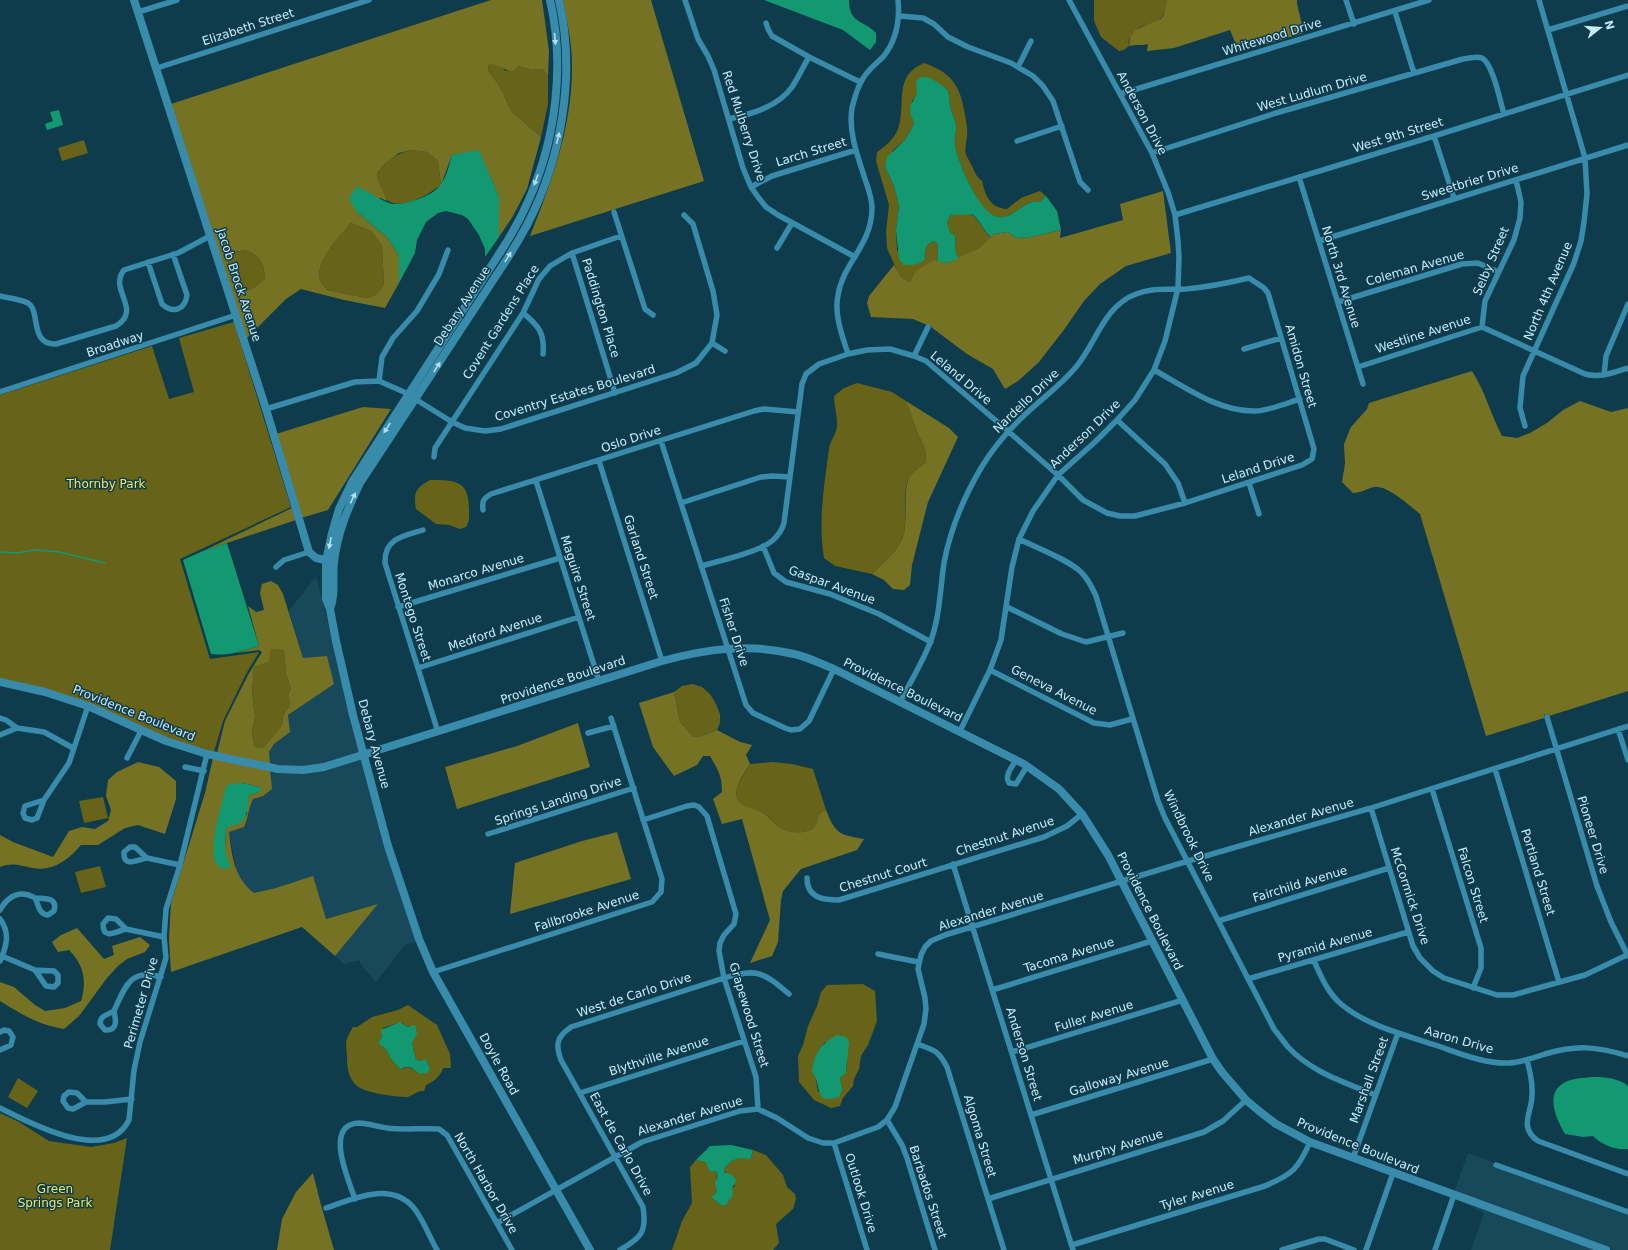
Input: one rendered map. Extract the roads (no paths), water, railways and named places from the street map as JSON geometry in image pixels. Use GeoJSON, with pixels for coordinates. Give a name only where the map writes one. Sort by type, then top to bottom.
{"type":"FeatureCollection","features":[{"type":"Feature","properties":{"kind":"main road","name":"Jacob Brock Avenue"},"geometry":{"type":"LineString","coordinates":[[134,0],[266,409],[309,552]]}},
{"type":"Feature","properties":{"kind":"main road","name":"Debary Avenue"},"geometry":{"type":"LineString","coordinates":[[400,883],[364,755],[336,641],[330,609],[326,599],[332,533],[339,509],[352,482],[501,251],[519,221],[533,189],[544,160],[551,131],[555,100],[556,43],[550,0]]}},
{"type":"Feature","properties":{"kind":"main road","name":"Debary Avenue"},"geometry":{"type":"LineString","coordinates":[[330,561],[348,510],[360,482],[507,259],[527,224],[540,197],[552,160],[564,100],[565,44],[559,0]]}},
{"type":"Feature","properties":{"kind":"main road"},"geometry":{"type":"LineString","coordinates":[[309,552],[316,558],[330,561]]}},
{"type":"Feature","properties":{"kind":"main road","name":"Providence Boulevard"},"geometry":{"type":"LineString","coordinates":[[0,682],[45,692],[88,706],[166,742],[207,754],[278,769],[303,770],[324,767],[662,661],[697,652],[727,648],[771,649],[795,654],[834,669],[960,731],[1027,766],[1059,790],[1082,814],[1094,831],[1123,882],[1213,1059],[1246,1100],[1276,1124],[1310,1142],[1606,1250]]}},
{"type":"Feature","properties":{"kind":"main road","name":"Doyle Road"},"geometry":{"type":"LineString","coordinates":[[400,883],[419,939],[433,972],[590,1250]]}},
{"type":"Feature","properties":{"kind":"street"},"geometry":{"type":"LineString","coordinates":[[138,12],[177,0]]}},
{"type":"Feature","properties":{"kind":"street","name":"Elizabeth Street"},"geometry":{"type":"LineString","coordinates":[[157,68],[369,0]]}},
{"type":"Feature","properties":{"kind":"street","name":"Red Mulberry Drive"},"geometry":{"type":"LineString","coordinates":[[685,0],[698,39],[714,70],[743,168],[751,187],[766,207],[792,223],[855,257]]}},
{"type":"Feature","properties":{"kind":"street"},"geometry":{"type":"LineString","coordinates":[[848,354],[838,320],[837,301],[840,285],[866,238],[871,221],[872,207],[870,194],[856,150],[851,121],[852,108],[860,82],[867,72],[883,56],[892,43],[897,31],[900,16],[898,0]]}},
{"type":"Feature","properties":{"kind":"street","name":"Anderson Drive"},"geometry":{"type":"LineString","coordinates":[[960,731],[990,670],[1001,640],[1012,567],[1019,540],[1032,510],[1058,475],[1117,420],[1134,400],[1154,370],[1165,341],[1178,288],[1179,257],[1175,215],[1166,186],[1152,153],[1069,0]]}},
{"type":"Feature","properties":{"kind":"street"},"geometry":{"type":"LineString","coordinates":[[1346,0],[1354,24]]}},
{"type":"Feature","properties":{"kind":"street","name":"Whitewood Drive"},"geometry":{"type":"LineString","coordinates":[[1120,94],[1395,12],[1429,0]]}},
{"type":"Feature","properties":{"kind":"street","name":"North 4th Avenue"},"geometry":{"type":"LineString","coordinates":[[1525,426],[1520,408],[1520,392],[1523,376],[1574,263],[1581,241],[1587,194],[1585,158],[1539,0]]}},
{"type":"Feature","properties":{"kind":"street"},"geometry":{"type":"LineString","coordinates":[[1548,30],[1628,6]]}},
{"type":"Feature","properties":{"kind":"street"},"geometry":{"type":"LineString","coordinates":[[1395,12],[1414,73]]}},
{"type":"Feature","properties":{"kind":"street"},"geometry":{"type":"LineString","coordinates":[[900,16],[923,18],[934,24],[948,37],[968,47],[1018,67],[1033,76],[1048,93],[1057,110],[1080,182],[1088,190]]}},
{"type":"Feature","properties":{"kind":"street"},"geometry":{"type":"LineString","coordinates":[[766,23],[772,36],[809,57],[860,82]]}},
{"type":"Feature","properties":{"kind":"street"},"geometry":{"type":"LineString","coordinates":[[1018,67],[1031,41]]}},
{"type":"Feature","properties":{"kind":"street"},"geometry":{"type":"LineString","coordinates":[[729,119],[756,111],[777,101],[792,87],[809,57]]}},
{"type":"Feature","properties":{"kind":"street","name":"West Ludlum Drive"},"geometry":{"type":"LineString","coordinates":[[1152,153],[1276,113],[1463,59],[1480,57],[1490,68],[1504,114]]}},
{"type":"Feature","properties":{"kind":"street","name":"West 9th Street"},"geometry":{"type":"LineString","coordinates":[[1175,215],[1628,75]]}},
{"type":"Feature","properties":{"kind":"street"},"geometry":{"type":"LineString","coordinates":[[1017,141],[1062,126]]}},
{"type":"Feature","properties":{"kind":"street"},"geometry":{"type":"LineString","coordinates":[[1434,136],[1454,198]]}},
{"type":"Feature","properties":{"kind":"street","name":"Sweetbrier Drive"},"geometry":{"type":"LineString","coordinates":[[1318,241],[1628,145]]}},
{"type":"Feature","properties":{"kind":"street","name":"Larch Street"},"geometry":{"type":"LineString","coordinates":[[751,187],[772,176],[856,150]]}},
{"type":"Feature","properties":{"kind":"street","name":"North 3rd Avenue"},"geometry":{"type":"LineString","coordinates":[[1299,177],[1363,384]]}},
{"type":"Feature","properties":{"kind":"street","name":"Selby Street"},"geometry":{"type":"LineString","coordinates":[[1482,327],[1485,301],[1514,240],[1520,218],[1521,202],[1516,180]]}},
{"type":"Feature","properties":{"kind":"street"},"geometry":{"type":"LineString","coordinates":[[614,212],[645,309],[653,315]]}},
{"type":"Feature","properties":{"kind":"street","name":"Coventry Estates Boulevard"},"geometry":{"type":"LineString","coordinates":[[266,409],[355,382],[379,381],[404,392],[452,422],[465,428],[485,431],[501,429],[676,374],[696,363],[712,343],[718,315],[713,291],[693,224],[684,215]]}},
{"type":"Feature","properties":{"kind":"street"},"geometry":{"type":"LineString","coordinates":[[777,248],[792,223]]}},
{"type":"Feature","properties":{"kind":"street"},"geometry":{"type":"LineString","coordinates":[[0,296],[28,303],[32,308],[40,337],[50,344],[56,344],[116,326],[121,323],[125,318],[127,309],[119,284],[120,276],[127,268],[173,254],[210,236]]}},
{"type":"Feature","properties":{"kind":"street","name":"Covent Gardens Place"},"geometry":{"type":"LineString","coordinates":[[434,457],[435,448],[523,313],[539,279],[550,266],[572,253],[622,236]]}},
{"type":"Feature","properties":{"kind":"street"},"geometry":{"type":"LineString","coordinates":[[379,381],[382,357],[393,338],[418,311],[439,274],[448,250]]}},
{"type":"Feature","properties":{"kind":"street","name":"Paddington Place"},"geometry":{"type":"LineString","coordinates":[[572,253],[615,393]]}},
{"type":"Feature","properties":{"kind":"street"},"geometry":{"type":"LineString","coordinates":[[148,262],[162,304],[166,308],[177,309],[182,307],[186,302],[187,295],[173,254]]}},
{"type":"Feature","properties":{"kind":"street","name":"Coleman Avenue"},"geometry":{"type":"LineString","coordinates":[[1338,302],[1462,264],[1478,263],[1498,272]]}},
{"type":"Feature","properties":{"kind":"street","name":"Nardello Drive"},"geometry":{"type":"LineString","coordinates":[[900,702],[931,642],[940,607],[944,564],[948,542],[958,515],[982,468],[1008,431],[1061,384],[1077,367],[1103,322],[1126,298],[1148,290],[1220,285],[1249,278],[1258,283]]}},
{"type":"Feature","properties":{"kind":"street","name":"Amidon Street"},"geometry":{"type":"LineString","coordinates":[[1258,283],[1268,293],[1314,449],[1312,459]]}},
{"type":"Feature","properties":{"kind":"street"},"geometry":{"type":"LineString","coordinates":[[1604,375],[1606,356],[1628,304]]}},
{"type":"Feature","properties":{"kind":"street"},"geometry":{"type":"LineString","coordinates":[[523,313],[534,322],[541,332],[544,343],[543,354]]}},
{"type":"Feature","properties":{"kind":"street","name":"Broadway"},"geometry":{"type":"LineString","coordinates":[[0,392],[236,316]]}},
{"type":"Feature","properties":{"kind":"street"},"geometry":{"type":"LineString","coordinates":[[914,356],[928,327]]}},
{"type":"Feature","properties":{"kind":"street","name":"Westline Avenue"},"geometry":{"type":"LineString","coordinates":[[1358,367],[1482,327],[1584,374],[1593,376],[1604,375],[1628,368]]}},
{"type":"Feature","properties":{"kind":"street"},"geometry":{"type":"LineString","coordinates":[[1244,349],[1281,338]]}},
{"type":"Feature","properties":{"kind":"street"},"geometry":{"type":"LineString","coordinates":[[712,343],[725,350]]}},
{"type":"Feature","properties":{"kind":"street","name":"Leland Drive"},"geometry":{"type":"LineString","coordinates":[[701,566],[763,546],[773,541],[781,531],[784,523],[802,384],[809,371],[819,364],[848,354],[867,350],[890,349],[926,361],[1058,475],[1083,500],[1107,513],[1120,516],[1135,516],[1185,504],[1293,469],[1312,459]]}},
{"type":"Feature","properties":{"kind":"street"},"geometry":{"type":"LineString","coordinates":[[1154,370],[1208,400],[1231,408],[1257,411],[1300,399]]}},
{"type":"Feature","properties":{"kind":"street","name":"Oslo Drive"},"geometry":{"type":"LineString","coordinates":[[483,510],[482,501],[491,494],[754,411],[764,409],[798,412]]}},
{"type":"Feature","properties":{"kind":"street"},"geometry":{"type":"LineString","coordinates":[[1117,420],[1165,464],[1178,483],[1185,504]]}},
{"type":"Feature","properties":{"kind":"street","name":"Fisher Drive"},"geometry":{"type":"LineString","coordinates":[[661,441],[746,705],[753,713],[785,728],[791,730],[800,729],[810,721],[834,669]]}},
{"type":"Feature","properties":{"kind":"street","name":"Garland Street"},"geometry":{"type":"LineString","coordinates":[[598,460],[662,661]]}},
{"type":"Feature","properties":{"kind":"street"},"geometry":{"type":"LineString","coordinates":[[681,503],[761,477],[790,477]]}},
{"type":"Feature","properties":{"kind":"street","name":"Maguire Street"},"geometry":{"type":"LineString","coordinates":[[536,481],[599,681]]}},
{"type":"Feature","properties":{"kind":"street"},"geometry":{"type":"LineString","coordinates":[[1249,483],[1259,514]]}},
{"type":"Feature","properties":{"kind":"street","name":"Montego Street"},"geometry":{"type":"LineString","coordinates":[[423,530],[391,542],[384,556],[398,607],[438,732]]}},
{"type":"Feature","properties":{"kind":"street","name":"Windbrook Drive"},"geometry":{"type":"LineString","coordinates":[[1019,540],[1072,565],[1089,581],[1096,596],[1158,801],[1274,1029],[1288,1047],[1319,1072],[1375,1095]]}},
{"type":"Feature","properties":{"kind":"street","name":"Gaspar Avenue"},"geometry":{"type":"LineString","coordinates":[[763,546],[774,573],[786,582],[830,594],[879,614],[931,642]]}},
{"type":"Feature","properties":{"kind":"street"},"geometry":{"type":"LineString","coordinates":[[276,567],[284,560],[309,552]]}},
{"type":"Feature","properties":{"kind":"street","name":"Monarco Avenue"},"geometry":{"type":"LineString","coordinates":[[398,607],[560,558]]}},
{"type":"Feature","properties":{"kind":"street"},"geometry":{"type":"LineString","coordinates":[[1007,607],[1062,634],[1086,642],[1108,638],[1123,633]]}},
{"type":"Feature","properties":{"kind":"street","name":"Medford Avenue"},"geometry":{"type":"LineString","coordinates":[[418,668],[579,616]]}},
{"type":"Feature","properties":{"kind":"street","name":"Geneva Avenue"},"geometry":{"type":"LineString","coordinates":[[990,670],[1094,723],[1110,725],[1132,719]]}},
{"type":"Feature","properties":{"kind":"street"},"geometry":{"type":"LineString","coordinates":[[44,800],[69,763],[88,706]]}},
{"type":"Feature","properties":{"kind":"street","name":"Pioneer Drive"},"geometry":{"type":"LineString","coordinates":[[1547,717],[1597,886],[1611,922],[1627,956]]}},
{"type":"Feature","properties":{"kind":"street"},"geometry":{"type":"LineString","coordinates":[[0,718],[17,728],[44,732],[73,748]]}},
{"type":"Feature","properties":{"kind":"street","name":"Fallbrooke Avenue"},"geometry":{"type":"LineString","coordinates":[[433,972],[652,902],[661,892],[662,879],[611,718]]}},
{"type":"Feature","properties":{"kind":"street"},"geometry":{"type":"LineString","coordinates":[[588,733],[614,726]]}},
{"type":"Feature","properties":{"kind":"street","name":"Alexander Avenue"},"geometry":{"type":"LineString","coordinates":[[497,1223],[614,1156],[642,1142],[740,1111],[758,1109],[777,1118],[808,1138],[817,1142],[834,1143],[869,1132],[887,1120],[897,1102],[924,1024],[926,1009],[925,998],[918,973],[918,962],[925,948],[931,941],[945,935],[1188,861],[1371,808],[1628,726]]}},
{"type":"Feature","properties":{"kind":"street"},"geometry":{"type":"LineString","coordinates":[[0,734],[17,728]]}},
{"type":"Feature","properties":{"kind":"street"},"geometry":{"type":"LineString","coordinates":[[1618,729],[1628,760]]}},
{"type":"Feature","properties":{"kind":"street"},"geometry":{"type":"LineString","coordinates":[[127,758],[141,731]]}},
{"type":"Feature","properties":{"kind":"street","name":"Perimeter Drive"},"geometry":{"type":"LineString","coordinates":[[0,1108],[44,1130],[73,1138],[88,1140],[109,1138],[122,1131],[129,1120],[134,1070],[140,1042],[166,958],[164,937],[166,908],[180,865],[207,754]]}},
{"type":"Feature","properties":{"kind":"street"},"geometry":{"type":"LineString","coordinates":[[1016,760],[1007,776],[1009,784],[1016,784],[1027,766]]}},
{"type":"Feature","properties":{"kind":"street"},"geometry":{"type":"LineString","coordinates":[[185,767],[204,771]]}},
{"type":"Feature","properties":{"kind":"street","name":"Portland Street"},"geometry":{"type":"LineString","coordinates":[[1495,769],[1559,982]]}},
{"type":"Feature","properties":{"kind":"street","name":"Springs Landing Drive"},"geometry":{"type":"LineString","coordinates":[[488,834],[634,788]]}},
{"type":"Feature","properties":{"kind":"street","name":"Falcon Street"},"geometry":{"type":"LineString","coordinates":[[1432,789],[1481,948],[1481,968],[1473,988]]}},
{"type":"Feature","properties":{"kind":"street","name":"Grapewood Street"},"geometry":{"type":"LineString","coordinates":[[643,820],[690,805],[699,807],[707,816],[736,914],[734,924],[724,935],[720,943],[719,951],[724,978],[756,1077],[758,1109]]}},
{"type":"Feature","properties":{"kind":"street","name":"McCormick Drive"},"geometry":{"type":"LineString","coordinates":[[1371,808],[1413,946],[1427,966],[1444,978],[1497,995],[1514,995],[1600,969],[1627,956]]}},
{"type":"Feature","properties":{"kind":"street","name":"Chestnut Avenue"},"geometry":{"type":"LineString","coordinates":[[953,864],[1056,832],[1082,814]]}},
{"type":"Feature","properties":{"kind":"street"},"geometry":{"type":"LineString","coordinates":[[147,858],[180,865]]}},
{"type":"Feature","properties":{"kind":"street","name":"Chestnut Court"},"geometry":{"type":"LineString","coordinates":[[807,878],[807,884],[813,894],[827,900],[839,900],[953,864]]}},
{"type":"Feature","properties":{"kind":"street","name":"Anderson Street"},"geometry":{"type":"LineString","coordinates":[[953,864],[1072,1247]]}},
{"type":"Feature","properties":{"kind":"street","name":"Fairchild Avenue"},"geometry":{"type":"LineString","coordinates":[[1218,921],[1389,868]]}},
{"type":"Feature","properties":{"kind":"street"},"geometry":{"type":"LineString","coordinates":[[0,910],[8,898],[16,895],[24,894],[35,898]]}},
{"type":"Feature","properties":{"kind":"street"},"geometry":{"type":"LineString","coordinates":[[0,919],[7,932],[6,942],[1,958],[35,970]]}},
{"type":"Feature","properties":{"kind":"street"},"geometry":{"type":"LineString","coordinates":[[126,929],[164,937]]}},
{"type":"Feature","properties":{"kind":"street","name":"Pyramid Avenue"},"geometry":{"type":"LineString","coordinates":[[1248,979],[1314,961],[1408,932]]}},
{"type":"Feature","properties":{"kind":"street","name":"Tacoma Avenue"},"geometry":{"type":"LineString","coordinates":[[992,990],[1152,940]]}},
{"type":"Feature","properties":{"kind":"street"},"geometry":{"type":"LineString","coordinates":[[878,954],[918,962]]}},
{"type":"Feature","properties":{"kind":"street","name":"Aaron Drive"},"geometry":{"type":"LineString","coordinates":[[1314,961],[1327,988],[1340,1003],[1360,1017],[1398,1033],[1471,1057],[1494,1062],[1508,1063],[1527,1060],[1565,1049],[1584,1046],[1602,1048],[1628,1056]]}},
{"type":"Feature","properties":{"kind":"street","name":"West de Carlo Drive"},"geometry":{"type":"LineString","coordinates":[[558,1042],[563,1032],[571,1027],[745,972],[761,974],[770,978],[789,994]]}},
{"type":"Feature","properties":{"kind":"street"},"geometry":{"type":"LineString","coordinates":[[114,1011],[127,984],[136,976],[144,974],[161,977]]}},
{"type":"Feature","properties":{"kind":"street","name":"Fuller Avenue"},"geometry":{"type":"LineString","coordinates":[[1012,1052],[1183,1000]]}},
{"type":"Feature","properties":{"kind":"street"},"geometry":{"type":"LineString","coordinates":[[0,1032],[4,1030],[9,1031],[14,1037],[11,1045],[0,1050]]}},
{"type":"Feature","properties":{"kind":"street","name":"Marshall Street"},"geometry":{"type":"LineString","coordinates":[[1353,1158],[1398,1033]]}},
{"type":"Feature","properties":{"kind":"street","name":"Blythville Avenue"},"geometry":{"type":"LineString","coordinates":[[580,1093],[744,1041]]}},
{"type":"Feature","properties":{"kind":"street","name":"East de Carlo Drive"},"geometry":{"type":"LineString","coordinates":[[558,1042],[558,1050],[561,1060],[643,1207],[646,1221],[642,1232],[637,1238],[620,1250]]}},
{"type":"Feature","properties":{"kind":"street","name":"Algoma Street"},"geometry":{"type":"LineString","coordinates":[[917,1044],[933,1049],[944,1060],[947,1067],[1004,1250]]}},
{"type":"Feature","properties":{"kind":"street","name":"Galloway Avenue"},"geometry":{"type":"LineString","coordinates":[[1031,1115],[1213,1059]]}},
{"type":"Feature","properties":{"kind":"street"},"geometry":{"type":"LineString","coordinates":[[1527,1060],[1532,1081],[1532,1097],[1527,1124],[1528,1130],[1533,1137],[1538,1141],[1628,1174]]}},
{"type":"Feature","properties":{"kind":"street"},"geometry":{"type":"LineString","coordinates":[[86,1102],[105,1102],[132,1098]]}},
{"type":"Feature","properties":{"kind":"street","name":"Murphy Avenue"},"geometry":{"type":"LineString","coordinates":[[988,1199],[1204,1132],[1223,1121],[1246,1100]]}},
{"type":"Feature","properties":{"kind":"street","name":"Barbados Street"},"geometry":{"type":"LineString","coordinates":[[887,1120],[902,1144],[935,1250]]}},
{"type":"Feature","properties":{"kind":"street","name":"North Harbor Drive"},"geometry":{"type":"LineString","coordinates":[[355,1199],[340,1151],[340,1139],[342,1132],[350,1125],[359,1123],[390,1129],[439,1128],[447,1135],[512,1250]]}},
{"type":"Feature","properties":{"kind":"street","name":"Tyler Avenue"},"geometry":{"type":"LineString","coordinates":[[1072,1247],[1265,1186],[1281,1179],[1293,1171],[1301,1162],[1310,1142]]}},
{"type":"Feature","properties":{"kind":"street","name":"Outlook Drive"},"geometry":{"type":"LineString","coordinates":[[834,1143],[867,1250]]}},
{"type":"Feature","properties":{"kind":"street"},"geometry":{"type":"LineString","coordinates":[[1496,1165],[1628,1212]]}},
{"type":"Feature","properties":{"kind":"street"},"geometry":{"type":"LineString","coordinates":[[1366,1250],[1393,1173]]}},
{"type":"Feature","properties":{"kind":"street"},"geometry":{"type":"LineString","coordinates":[[326,1208],[374,1193],[384,1193],[404,1200],[413,1207],[436,1249]]}},
{"type":"Feature","properties":{"kind":"street"},"geometry":{"type":"LineString","coordinates":[[1435,1250],[1454,1195]]}},
{"type":"Feature","properties":{"kind":"street"},"geometry":{"type":"LineString","coordinates":[[1282,1250],[1319,1239],[1354,1250]]}},
{"type":"Feature","properties":{"kind":"waterway"},"geometry":{"type":"LineString","coordinates":[[0,552],[17,553],[35,550],[59,552],[105,563]]}},
{"type":"Feature","properties":{"kind":"park label","name":"Thornby Park"},"geometry":{"type":"Point","coordinates":[106,484]}},
{"type":"Feature","properties":{"kind":"park label","name":"Green Springs Park"},"geometry":{"type":"Point","coordinates":[55,1196]}}]}
